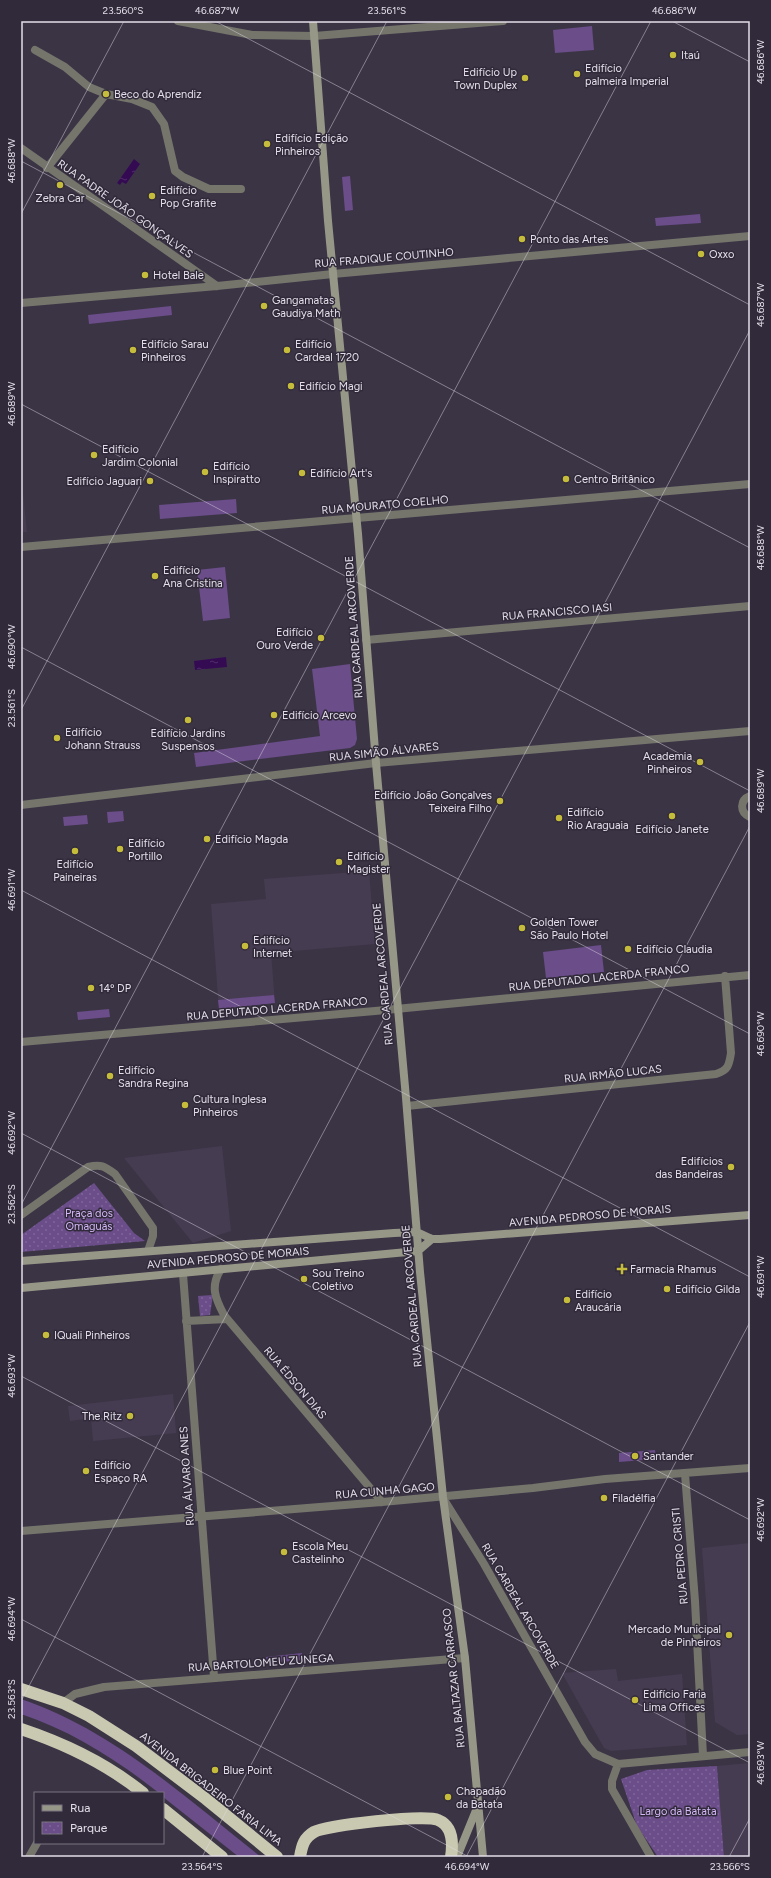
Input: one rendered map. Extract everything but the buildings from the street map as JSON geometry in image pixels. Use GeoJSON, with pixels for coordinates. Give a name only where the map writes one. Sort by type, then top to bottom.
{"type":"FeatureCollection","features":[{"type":"Feature","properties":{"kind":"highway","name":"AVENIDA BRIGADEIRO FARIA LIMA"},"geometry":{"type":"LineString","coordinates":[[21,1689],[63,1703],[89,1716],[136,1746],[206,1799],[277,1857]]}},
{"type":"Feature","properties":{"kind":"highway"},"geometry":{"type":"LineString","coordinates":[[21,1729],[77,1751],[114,1772],[141,1792]]}},
{"type":"Feature","properties":{"kind":"highway"},"geometry":{"type":"LineString","coordinates":[[164,1811],[222,1857]]}},
{"type":"Feature","properties":{"kind":"highway"},"geometry":{"type":"LineString","coordinates":[[300,1857],[302,1844],[307,1837],[316,1831],[337,1827],[422,1817],[438,1820],[447,1827],[452,1836],[451,1857]]}},
{"type":"Feature","properties":{"kind":"main road","name":"RUA CARDEAL ARCOVERDE"},"geometry":{"type":"LineString","coordinates":[[312,21],[333,274],[356,518],[397,1009],[407,1106],[418,1251],[443,1497]]}},
{"type":"Feature","properties":{"kind":"main road","name":"AVENIDA PEDROSO DE MORAIS"},"geometry":{"type":"LineString","coordinates":[[21,1261],[417,1232],[432,1239],[750,1215]]}},
{"type":"Feature","properties":{"kind":"main road"},"geometry":{"type":"LineString","coordinates":[[418,1251],[432,1239]]}},
{"type":"Feature","properties":{"kind":"main road","name":"AVENIDA PEDROSO DE MORAIS"},"geometry":{"type":"LineString","coordinates":[[21,1288],[418,1251]]}},
{"type":"Feature","properties":{"kind":"main road","name":"RUA BALTAZAR CARRASCO"},"geometry":{"type":"LineString","coordinates":[[443,1497],[465,1658],[483,1857]]}},
{"type":"Feature","properties":{"kind":"main road"},"geometry":{"type":"LineString","coordinates":[[457,1857],[478,1807]]}},
{"type":"Feature","properties":{"kind":"street"},"geometry":{"type":"LineString","coordinates":[[178,21],[252,35],[314,36],[503,21]]}},
{"type":"Feature","properties":{"kind":"street"},"geometry":{"type":"LineString","coordinates":[[35,50],[66,67],[89,87],[106,94],[132,99],[152,107],[164,124],[175,171],[183,177],[209,189],[241,189]]}},
{"type":"Feature","properties":{"kind":"street"},"geometry":{"type":"LineString","coordinates":[[47,168],[106,94]]}},
{"type":"Feature","properties":{"kind":"street","name":"RUA PADRE JOÃO GONÇALVES"},"geometry":{"type":"LineString","coordinates":[[21,148],[47,168],[217,286]]}},
{"type":"Feature","properties":{"kind":"street","name":"RUA FRADIQUE COUTINHO"},"geometry":{"type":"LineString","coordinates":[[21,303],[750,236]]}},
{"type":"Feature","properties":{"kind":"street","name":"RUA MOURATO COELHO"},"geometry":{"type":"LineString","coordinates":[[21,547],[750,484]]}},
{"type":"Feature","properties":{"kind":"street","name":"RUA FRANCISCO IASI"},"geometry":{"type":"LineString","coordinates":[[366,640],[750,606]]}},
{"type":"Feature","properties":{"kind":"street","name":"RUA SIMÃO ÁLVARES"},"geometry":{"type":"LineString","coordinates":[[21,805],[376,763],[750,731]]}},
{"type":"Feature","properties":{"kind":"street"},"geometry":{"type":"LineString","coordinates":[[750,796],[745,799],[742,806],[744,813],[750,817]]}},
{"type":"Feature","properties":{"kind":"street","name":"RUA DEPUTADO LACERDA FRANCO"},"geometry":{"type":"LineString","coordinates":[[21,1042],[397,1009],[750,974]]}},
{"type":"Feature","properties":{"kind":"street","name":"RUA IRMÃO LUCAS"},"geometry":{"type":"LineString","coordinates":[[407,1106],[708,1075],[726,1071],[730,1066],[731,1053],[725,976]]}},
{"type":"Feature","properties":{"kind":"street"},"geometry":{"type":"LineString","coordinates":[[21,1215],[88,1167],[98,1165],[115,1174],[153,1228],[153,1236],[148,1251]]}},
{"type":"Feature","properties":{"kind":"street","name":"RUA ÉDSON DIAS"},"geometry":{"type":"LineString","coordinates":[[221,1269],[217,1274],[213,1288],[218,1304],[227,1319],[382,1502]]}},
{"type":"Feature","properties":{"kind":"street","name":"RUA ÁLVARO ANES"},"geometry":{"type":"LineString","coordinates":[[183,1274],[214,1677]]}},
{"type":"Feature","properties":{"kind":"street"},"geometry":{"type":"LineString","coordinates":[[186,1321],[227,1319]]}},
{"type":"Feature","properties":{"kind":"street","name":"RUA CUNHA GAGO"},"geometry":{"type":"LineString","coordinates":[[21,1530],[443,1497],[605,1479],[750,1468]]}},
{"type":"Feature","properties":{"kind":"street","name":"RUA PEDRO CRISTI"},"geometry":{"type":"LineString","coordinates":[[685,1474],[695,1601],[703,1756]]}},
{"type":"Feature","properties":{"kind":"street","name":"RUA CARDEAL ARCOVERDE"},"geometry":{"type":"LineString","coordinates":[[443,1497],[484,1564],[585,1742],[595,1754],[618,1764]]}},
{"type":"Feature","properties":{"kind":"street","name":"RUA BARTOLOMEU ZUNEGA"},"geometry":{"type":"LineString","coordinates":[[63,1703],[76,1694],[104,1686],[465,1658]]}},
{"type":"Feature","properties":{"kind":"street"},"geometry":{"type":"LineString","coordinates":[[651,1857],[612,1789],[612,1781],[618,1764],[750,1752]]}},
{"type":"Feature","properties":{"kind":"street"},"geometry":{"type":"LineString","coordinates":[[29,1857],[36,1844]]}},
{"type":"Feature","properties":{"kind":"shaded area"},"geometry":{"type":"Polygon","coordinates":[[[21,475],[27,532],[21,532],[21,475]]]}},
{"type":"Feature","properties":{"kind":"shaded area"},"geometry":{"type":"Polygon","coordinates":[[[369,871],[375,944],[271,953],[275,1003],[219,1009],[211,904],[266,899],[264,879],[369,871]]]}},
{"type":"Feature","properties":{"kind":"shaded area"},"geometry":{"type":"Polygon","coordinates":[[[222,1146],[231,1231],[193,1243],[124,1158],[222,1146]]]}},
{"type":"Feature","properties":{"kind":"shaded area"},"geometry":{"type":"Polygon","coordinates":[[[173,1394],[176,1433],[93,1441],[91,1418],[70,1421],[68,1406],[173,1394]]]}},
{"type":"Feature","properties":{"kind":"shaded area","name":"Mercado Municipal de Pinheiros"},"geometry":{"type":"Polygon","coordinates":[[[750,1543],[750,1734],[737,1735],[715,1722],[702,1548],[750,1543]]]}},
{"type":"Feature","properties":{"kind":"shaded area"},"geometry":{"type":"Polygon","coordinates":[[[616,1669],[618,1681],[682,1674],[687,1745],[611,1751],[604,1748],[562,1673],[616,1669]]]}},
{"type":"Feature","properties":{"kind":"shaded area"},"geometry":{"type":"Polygon","coordinates":[[[750,1763],[750,1857],[724,1857],[717,1766],[750,1763]]]}},
{"type":"Feature","properties":{"kind":"green space"},"geometry":{"type":"Polygon","coordinates":[[[592,26],[594,50],[555,53],[553,30],[592,26]]]}},
{"type":"Feature","properties":{"kind":"green space"},"geometry":{"type":"Polygon","coordinates":[[[350,176],[353,210],[345,211],[342,177],[350,176]]]}},
{"type":"Feature","properties":{"kind":"green space"},"geometry":{"type":"Polygon","coordinates":[[[700,214],[701,223],[656,226],[655,218],[700,214]]]}},
{"type":"Feature","properties":{"kind":"green space"},"geometry":{"type":"Polygon","coordinates":[[[171,306],[172,315],[89,324],[88,315],[171,306]]]}},
{"type":"Feature","properties":{"kind":"green space"},"geometry":{"type":"Polygon","coordinates":[[[236,499],[237,513],[160,519],[159,505],[236,499]]]}},
{"type":"Feature","properties":{"kind":"green space"},"geometry":{"type":"Polygon","coordinates":[[[225,567],[230,618],[203,621],[197,570],[225,567]]]}},
{"type":"Feature","properties":{"kind":"green space"},"geometry":{"type":"Polygon","coordinates":[[[350,664],[357,739],[355,745],[350,748],[196,767],[194,753],[320,736],[312,669],[350,664]]]}},
{"type":"Feature","properties":{"kind":"green space"},"geometry":{"type":"Polygon","coordinates":[[[123,811],[124,821],[108,823],[107,812],[123,811]]]}},
{"type":"Feature","properties":{"kind":"green space"},"geometry":{"type":"Polygon","coordinates":[[[87,815],[88,824],[64,826],[63,817],[87,815]]]}},
{"type":"Feature","properties":{"kind":"green space"},"geometry":{"type":"Polygon","coordinates":[[[601,945],[604,972],[546,978],[543,952],[601,945]]]}},
{"type":"Feature","properties":{"kind":"green space"},"geometry":{"type":"Polygon","coordinates":[[[274,995],[275,1003],[219,1009],[218,1000],[274,995]]]}},
{"type":"Feature","properties":{"kind":"green space"},"geometry":{"type":"Polygon","coordinates":[[[109,1009],[110,1017],[78,1020],[77,1012],[109,1009]]]}},
{"type":"Feature","properties":{"kind":"green space","name":"Praça dos Omaguás"},"geometry":{"type":"Polygon","coordinates":[[[94,1183],[134,1233],[145,1241],[21,1252],[21,1235],[94,1183]]]}},
{"type":"Feature","properties":{"kind":"green space"},"geometry":{"type":"Polygon","coordinates":[[[213,1295],[210,1315],[200,1316],[198,1296],[213,1295]]]}},
{"type":"Feature","properties":{"kind":"green space"},"geometry":{"type":"Polygon","coordinates":[[[655,1450],[656,1459],[619,1462],[619,1453],[655,1450]]]}},
{"type":"Feature","properties":{"kind":"green space"},"geometry":{"type":"Polygon","coordinates":[[[302,1653],[303,1660],[267,1663],[266,1657],[302,1653]]]}},
{"type":"Feature","properties":{"kind":"green space"},"geometry":{"type":"Polygon","coordinates":[[[21,1699],[55,1712],[87,1728],[118,1747],[176,1789],[261,1857],[239,1857],[164,1798],[164,1792],[158,1792],[127,1769],[76,1738],[21,1714],[21,1699]]]}},
{"type":"Feature","properties":{"kind":"green space","name":"Largo da Batata"},"geometry":{"type":"Polygon","coordinates":[[[717,1766],[724,1857],[658,1857],[637,1826],[621,1779],[647,1770],[717,1766]]]}},
{"type":"Feature","properties":{"kind":"water"},"geometry":{"type":"Polygon","coordinates":[[[134,159],[140,164],[126,184],[122,182],[120,185],[117,183],[134,159]]]}},
{"type":"Feature","properties":{"kind":"water"},"geometry":{"type":"Polygon","coordinates":[[[226,657],[227,667],[195,670],[194,661],[226,657]]]}},
{"type":"Feature","properties":{"kind":"place","name":"Itaú"},"geometry":{"type":"Point","coordinates":[673,55]}},
{"type":"Feature","properties":{"kind":"place","name":"Edifício palmeira Imperial"},"geometry":{"type":"Point","coordinates":[577,74]}},
{"type":"Feature","properties":{"kind":"place","name":"Edifício Up Town Duplex"},"geometry":{"type":"Point","coordinates":[525,78]}},
{"type":"Feature","properties":{"kind":"place","name":"Beco do Aprendiz"},"geometry":{"type":"Point","coordinates":[106,94]}},
{"type":"Feature","properties":{"kind":"place","name":"Edifício Edição Pinheiros"},"geometry":{"type":"Point","coordinates":[267,144]}},
{"type":"Feature","properties":{"kind":"place","name":"Zebra Car"},"geometry":{"type":"Point","coordinates":[60,185]}},
{"type":"Feature","properties":{"kind":"place","name":"Edifício Pop Grafite"},"geometry":{"type":"Point","coordinates":[152,196]}},
{"type":"Feature","properties":{"kind":"place","name":"Ponto das Artes"},"geometry":{"type":"Point","coordinates":[522,239]}},
{"type":"Feature","properties":{"kind":"place","name":"Oxxo"},"geometry":{"type":"Point","coordinates":[701,254]}},
{"type":"Feature","properties":{"kind":"place","name":"Hotel Bale"},"geometry":{"type":"Point","coordinates":[145,275]}},
{"type":"Feature","properties":{"kind":"place","name":"Gangamatas Gaudiya Math"},"geometry":{"type":"Point","coordinates":[264,306]}},
{"type":"Feature","properties":{"kind":"place","name":"Edifício Sarau Pinheiros"},"geometry":{"type":"Point","coordinates":[133,350]}},
{"type":"Feature","properties":{"kind":"place","name":"Edifício Cardeal 1720"},"geometry":{"type":"Point","coordinates":[287,350]}},
{"type":"Feature","properties":{"kind":"place","name":"Edifício Magi"},"geometry":{"type":"Point","coordinates":[291,386]}},
{"type":"Feature","properties":{"kind":"place","name":"Edifício Jardim Colonial"},"geometry":{"type":"Point","coordinates":[94,455]}},
{"type":"Feature","properties":{"kind":"place","name":"Edifício Inspiratto"},"geometry":{"type":"Point","coordinates":[205,472]}},
{"type":"Feature","properties":{"kind":"place","name":"Edifício Art's"},"geometry":{"type":"Point","coordinates":[302,473]}},
{"type":"Feature","properties":{"kind":"place","name":"Centro Britânico"},"geometry":{"type":"Point","coordinates":[566,479]}},
{"type":"Feature","properties":{"kind":"place","name":"Edifício Jaguari"},"geometry":{"type":"Point","coordinates":[150,481]}},
{"type":"Feature","properties":{"kind":"place","name":"Edifício Ana Cristina"},"geometry":{"type":"Point","coordinates":[155,576]}},
{"type":"Feature","properties":{"kind":"place","name":"Edifício Ouro Verde"},"geometry":{"type":"Point","coordinates":[321,638]}},
{"type":"Feature","properties":{"kind":"place","name":"Edifício Arcevo"},"geometry":{"type":"Point","coordinates":[274,715]}},
{"type":"Feature","properties":{"kind":"place","name":"Edifício Jardins Suspensos"},"geometry":{"type":"Point","coordinates":[188,720]}},
{"type":"Feature","properties":{"kind":"place","name":"Edifício Johann Strauss"},"geometry":{"type":"Point","coordinates":[57,738]}},
{"type":"Feature","properties":{"kind":"place","name":"Academia Pinheiros"},"geometry":{"type":"Point","coordinates":[700,762]}},
{"type":"Feature","properties":{"kind":"place","name":"Edifício João Gonçalves Teixeira Filho"},"geometry":{"type":"Point","coordinates":[500,801]}},
{"type":"Feature","properties":{"kind":"place","name":"Edifício Janete"},"geometry":{"type":"Point","coordinates":[672,816]}},
{"type":"Feature","properties":{"kind":"place","name":"Edifício Rio Araguaia"},"geometry":{"type":"Point","coordinates":[559,818]}},
{"type":"Feature","properties":{"kind":"place","name":"Edifício Magda"},"geometry":{"type":"Point","coordinates":[207,839]}},
{"type":"Feature","properties":{"kind":"place","name":"Edifício Portillo"},"geometry":{"type":"Point","coordinates":[120,849]}},
{"type":"Feature","properties":{"kind":"place","name":"Edifício Paineiras"},"geometry":{"type":"Point","coordinates":[75,851]}},
{"type":"Feature","properties":{"kind":"place","name":"Edifício Magister"},"geometry":{"type":"Point","coordinates":[339,862]}},
{"type":"Feature","properties":{"kind":"place","name":"Golden Tower São Paulo Hotel"},"geometry":{"type":"Point","coordinates":[522,928]}},
{"type":"Feature","properties":{"kind":"place","name":"Edifício Internet"},"geometry":{"type":"Point","coordinates":[245,946]}},
{"type":"Feature","properties":{"kind":"place","name":"Edifício Claudia"},"geometry":{"type":"Point","coordinates":[628,949]}},
{"type":"Feature","properties":{"kind":"place","name":"14º DP"},"geometry":{"type":"Point","coordinates":[91,988]}},
{"type":"Feature","properties":{"kind":"place","name":"Edifício Sandra Regina"},"geometry":{"type":"Point","coordinates":[110,1076]}},
{"type":"Feature","properties":{"kind":"place","name":"Cultura Inglesa Pinheiros"},"geometry":{"type":"Point","coordinates":[185,1105]}},
{"type":"Feature","properties":{"kind":"place","name":"Edifícios das Bandeiras"},"geometry":{"type":"Point","coordinates":[731,1167]}},
{"type":"Feature","properties":{"kind":"place","name":"Farmacia Rhamus"},"geometry":{"type":"Point","coordinates":[622,1269]}},
{"type":"Feature","properties":{"kind":"place","name":"Sou Treino Coletivo"},"geometry":{"type":"Point","coordinates":[304,1279]}},
{"type":"Feature","properties":{"kind":"place","name":"Edifício Gilda"},"geometry":{"type":"Point","coordinates":[667,1289]}},
{"type":"Feature","properties":{"kind":"place","name":"Edifício Araucária"},"geometry":{"type":"Point","coordinates":[567,1300]}},
{"type":"Feature","properties":{"kind":"place","name":"IQuali Pinheiros"},"geometry":{"type":"Point","coordinates":[46,1335]}},
{"type":"Feature","properties":{"kind":"place","name":"The Ritz"},"geometry":{"type":"Point","coordinates":[130,1416]}},
{"type":"Feature","properties":{"kind":"place","name":"Santander"},"geometry":{"type":"Point","coordinates":[635,1456]}},
{"type":"Feature","properties":{"kind":"place","name":"Edifício Espaço RA"},"geometry":{"type":"Point","coordinates":[86,1471]}},
{"type":"Feature","properties":{"kind":"place","name":"Filadélfia"},"geometry":{"type":"Point","coordinates":[604,1498]}},
{"type":"Feature","properties":{"kind":"place","name":"Escola Meu Castelinho"},"geometry":{"type":"Point","coordinates":[284,1552]}},
{"type":"Feature","properties":{"kind":"place","name":"Mercado Municipal de Pinheiros"},"geometry":{"type":"Point","coordinates":[729,1635]}},
{"type":"Feature","properties":{"kind":"place","name":"Edifício Faria Lima Offices"},"geometry":{"type":"Point","coordinates":[635,1700]}},
{"type":"Feature","properties":{"kind":"place","name":"Blue Point"},"geometry":{"type":"Point","coordinates":[215,1770]}},
{"type":"Feature","properties":{"kind":"place","name":"Chapadão da Batata"},"geometry":{"type":"Point","coordinates":[448,1797]}}]}
